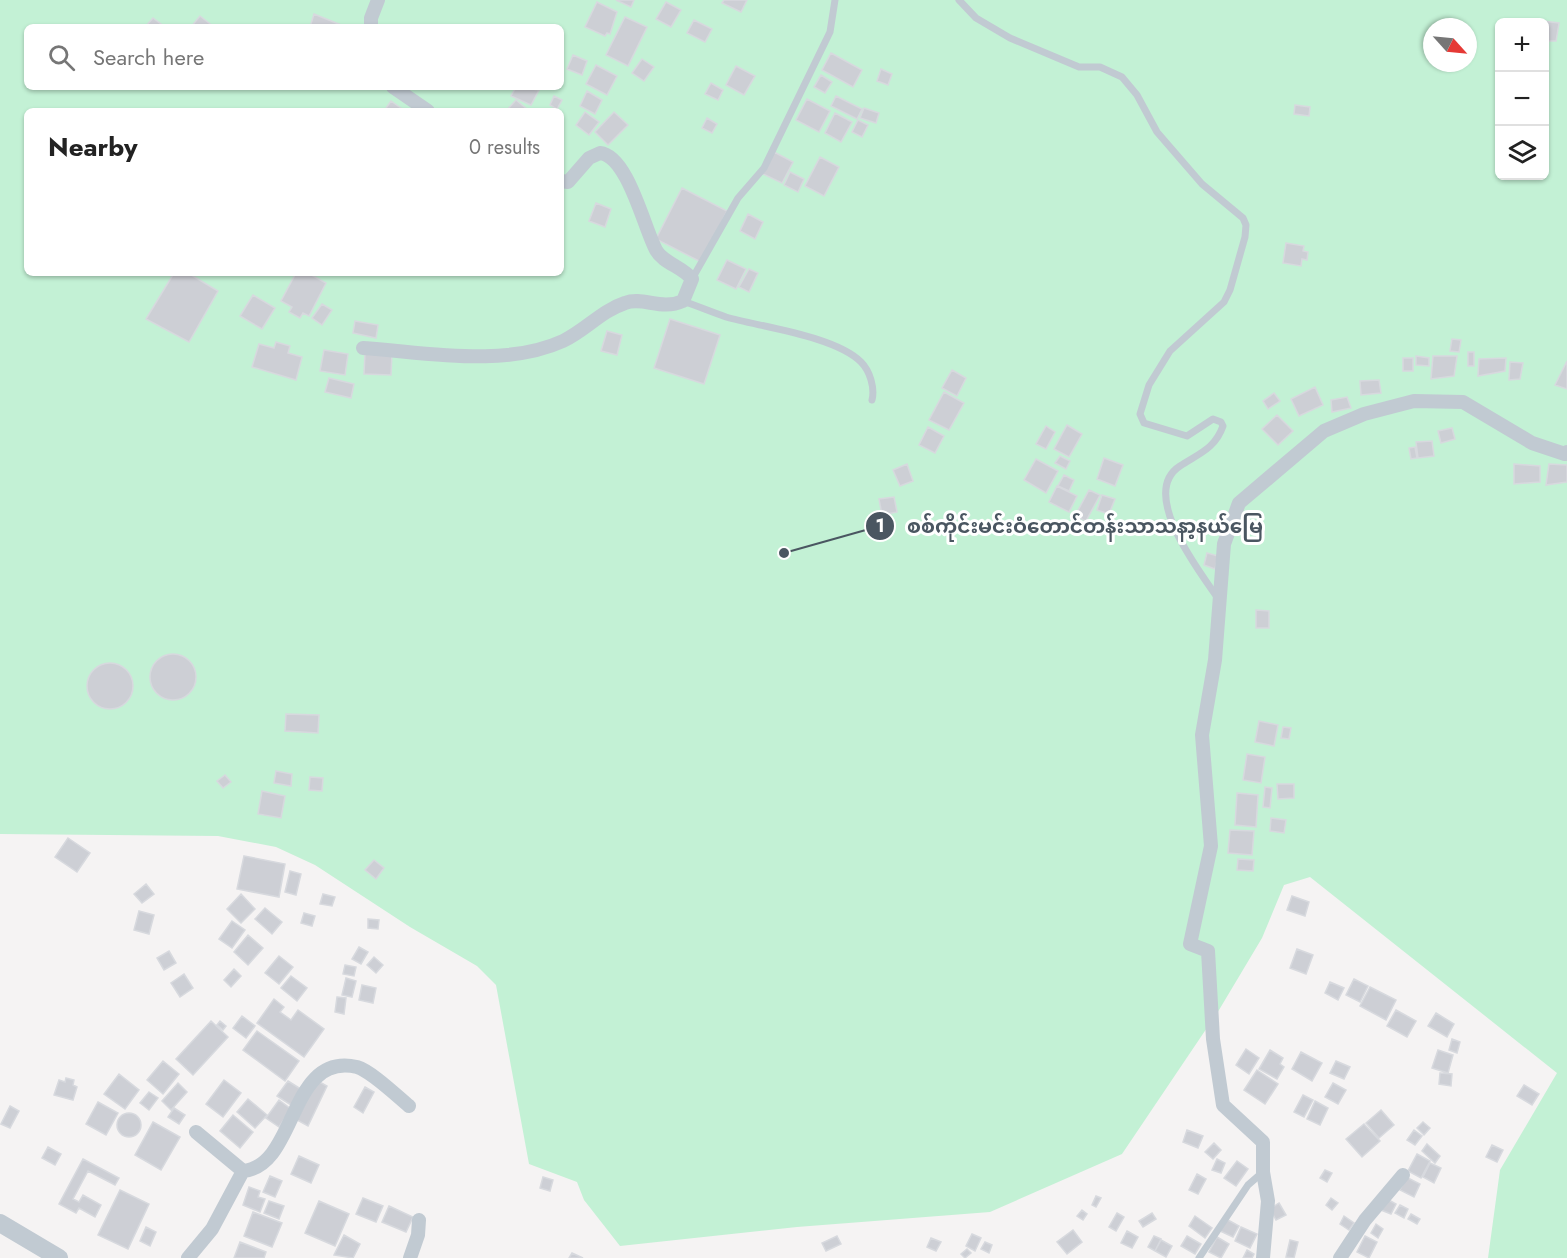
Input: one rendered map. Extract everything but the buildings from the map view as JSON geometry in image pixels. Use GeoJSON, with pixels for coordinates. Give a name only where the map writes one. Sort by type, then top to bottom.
{"type":"FeatureCollection","features":[{"type":"Feature","properties":{"kind":"street"},"geometry":{"type":"LineString","coordinates":[[371,24],[378,0]]}},
{"type":"Feature","properties":{"kind":"street"},"geometry":{"type":"LineString","coordinates":[[397,90],[424,108]]}},
{"type":"Feature","properties":{"kind":"street"},"geometry":{"type":"LineString","coordinates":[[363,348],[436,355],[508,355],[561,342],[605,310],[628,301],[671,306],[683,301],[692,279],[658,253],[628,183],[616,162],[600,153],[594,155],[567,182],[564,182]]}},
{"type":"Feature","properties":{"kind":"street"},"geometry":{"type":"LineString","coordinates":[[1263,1258],[1268,1201],[1263,1172],[1263,1142],[1223,1105],[1213,1039],[1208,951],[1190,944],[1211,846],[1202,735],[1215,660],[1224,544],[1239,503],[1324,431],[1364,414],[1414,401],[1463,402],[1532,443],[1565,454],[1567,452]]}},
{"type":"Feature","properties":{"kind":"street"},"geometry":{"type":"LineString","coordinates":[[196,1132],[243,1171],[255,1170],[271,1155],[310,1083],[319,1074],[337,1066],[358,1067],[409,1106]]}},
{"type":"Feature","properties":{"kind":"street"},"geometry":{"type":"LineString","coordinates":[[194,1256],[213,1229],[243,1171]]}},
{"type":"Feature","properties":{"kind":"street"},"geometry":{"type":"LineString","coordinates":[[1340,1258],[1365,1220],[1402,1175]]}},
{"type":"Feature","properties":{"kind":"street"},"geometry":{"type":"LineString","coordinates":[[410,1258],[418,1235],[419,1220]]}},
{"type":"Feature","properties":{"kind":"street"},"geometry":{"type":"LineString","coordinates":[[0,1223],[59,1258]]}},
{"type":"Feature","properties":{"kind":"lane"},"geometry":{"type":"LineString","coordinates":[[692,279],[738,198],[764,168],[830,32],[835,0]]}},
{"type":"Feature","properties":{"kind":"lane"},"geometry":{"type":"LineString","coordinates":[[959,0],[976,18],[1011,38],[1078,67],[1100,67],[1122,77],[1137,95],[1157,132],[1202,184],[1243,218],[1246,225],[1245,237],[1230,290],[1224,302],[1170,351],[1149,385],[1140,414],[1144,423],[1180,435],[1195,432],[1213,419],[1221,422],[1223,426],[1209,448],[1177,467],[1168,485],[1167,497],[1168,512],[1177,534],[1219,601]]}},
{"type":"Feature","properties":{"kind":"lane"},"geometry":{"type":"LineString","coordinates":[[683,301],[727,317],[813,340],[852,355],[862,363],[871,379],[872,400]]}},
{"type":"Feature","properties":{"kind":"lane"},"geometry":{"type":"LineString","coordinates":[[1199,1258],[1248,1185],[1263,1172]]}},
{"type":"Feature","properties":{"kind":"green space"},"geometry":{"type":"Polygon","coordinates":[[[0,0],[1567,0],[1567,1258],[1488,1258],[1500,1170],[1557,1073],[1310,877],[1284,885],[1262,938],[1219,1010],[1122,1154],[990,1212],[797,1227],[620,1246],[584,1200],[577,1182],[529,1164],[496,985],[477,966],[410,927],[315,865],[276,847],[218,836],[0,834],[0,0]]]}},
{"type":"Feature","properties":{"kind":"place","name":"စစ်ကိုင်းမင်းဝံတောင်တန်းသာသနာ့နယ်မြေ"},"geometry":{"type":"Point","coordinates":[784,553]}}]}
